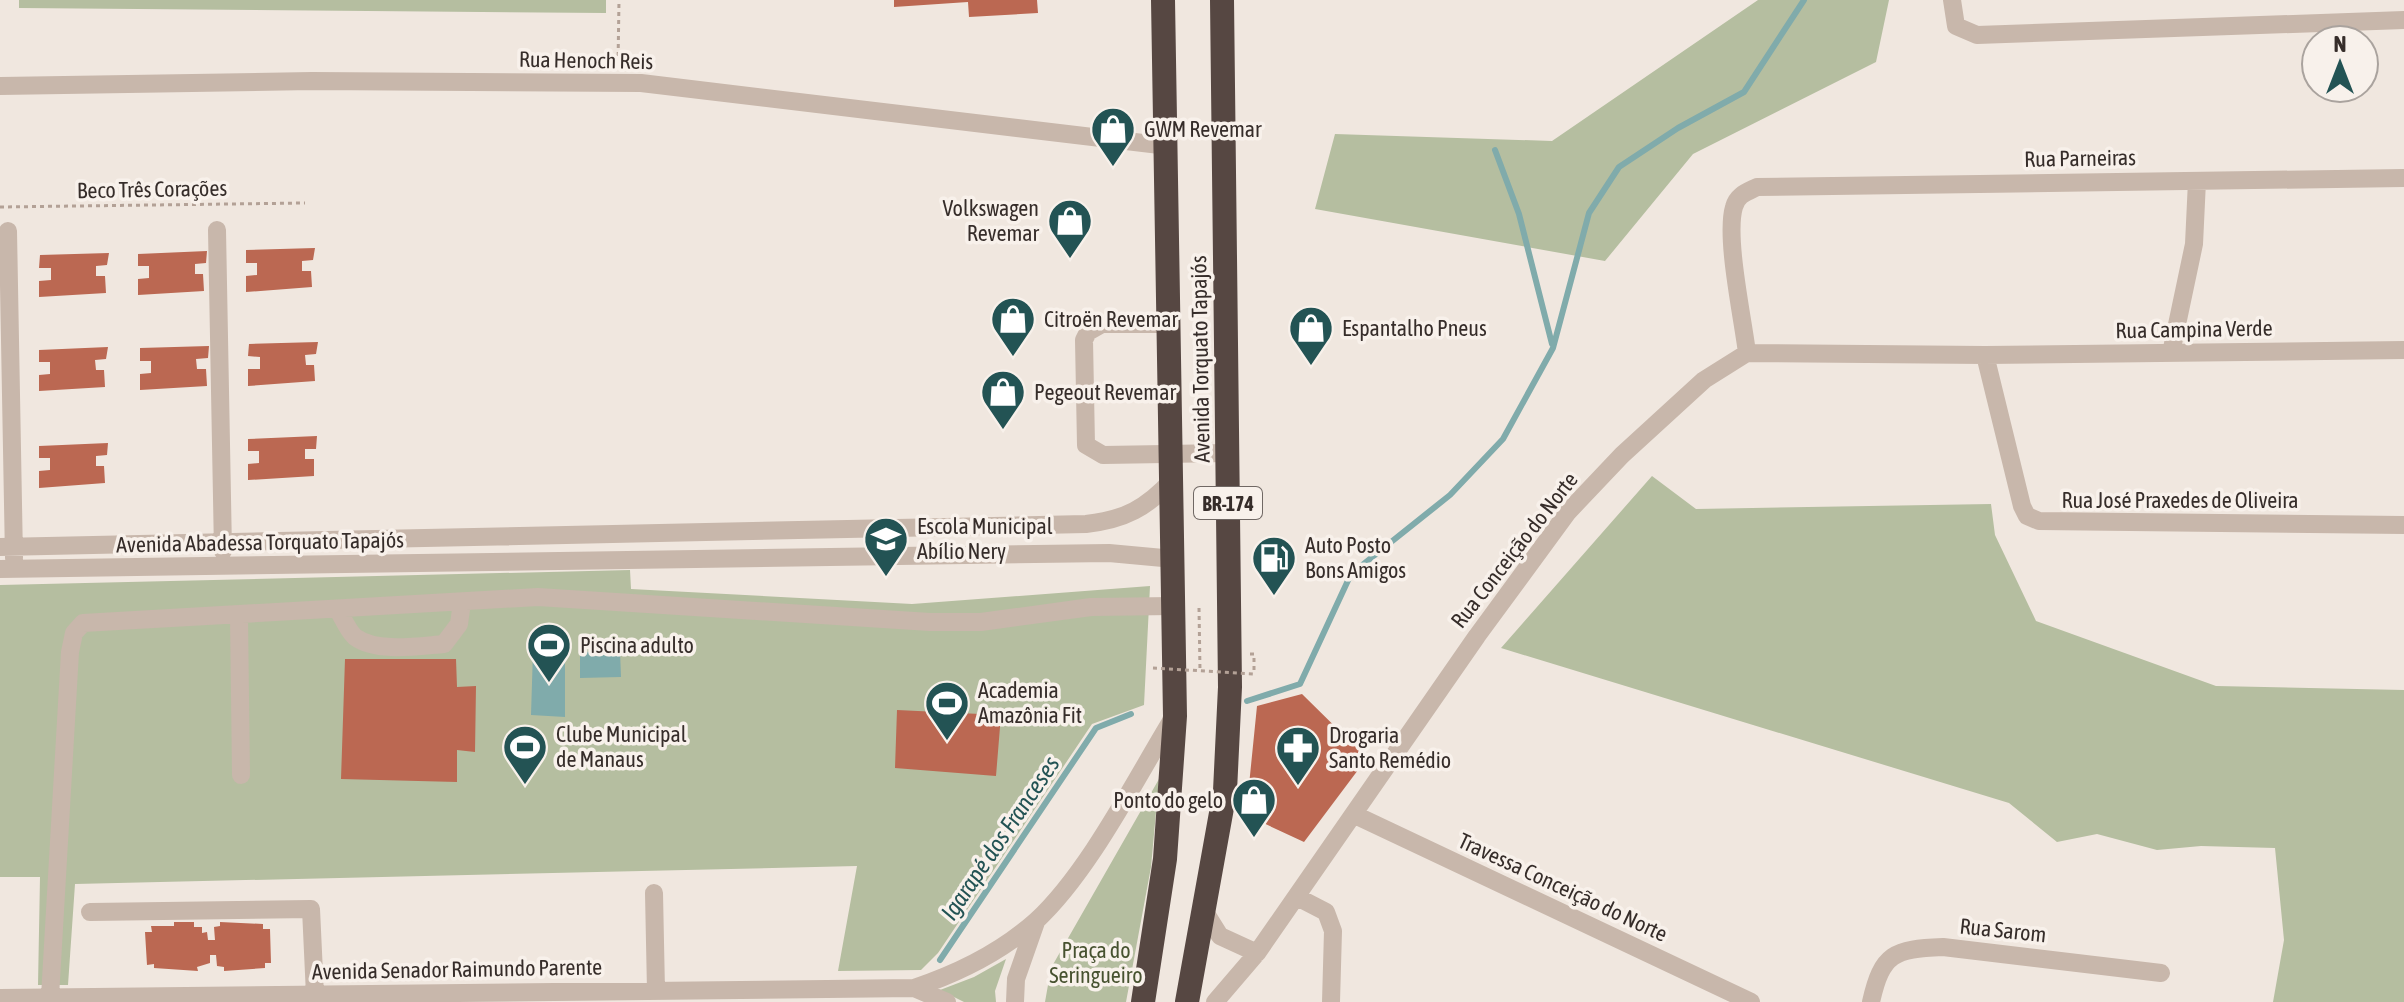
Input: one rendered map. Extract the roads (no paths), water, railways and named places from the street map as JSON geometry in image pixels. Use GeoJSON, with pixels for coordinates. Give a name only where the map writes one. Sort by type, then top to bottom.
{"type":"FeatureCollection","features":[{"type":"Feature","properties":{"kind":"highway","name":"Avenida Torquato Tapajós"},"geometry":{"type":"LineString","coordinates":[[1143,1002],[1165,859],[1175,716],[1168,146],[1163,0]]}},
{"type":"Feature","properties":{"kind":"highway","name":"Avenida Torquato Tapajós"},"geometry":{"type":"LineString","coordinates":[[1187,1002],[1225,791],[1230,687],[1222,0]]}},
{"type":"Feature","properties":{"kind":"street"},"geometry":{"type":"LineString","coordinates":[[1952,6],[1956,26],[1977,35],[2404,20]]}},
{"type":"Feature","properties":{"kind":"street","name":"Rua Henoch Reis"},"geometry":{"type":"LineString","coordinates":[[0,86],[312,81],[617,83],[779,97],[1168,146]]}},
{"type":"Feature","properties":{"kind":"street","name":"Rua Parneiras"},"geometry":{"type":"LineString","coordinates":[[1747,353],[1733,219],[1734,207],[1741,195],[1757,187],[2404,178]]}},
{"type":"Feature","properties":{"kind":"street"},"geometry":{"type":"LineString","coordinates":[[2171,353],[2194,244],[2197,181]]}},
{"type":"Feature","properties":{"kind":"street"},"geometry":{"type":"LineString","coordinates":[[217,230],[223,566]]}},
{"type":"Feature","properties":{"kind":"street"},"geometry":{"type":"LineString","coordinates":[[7,569],[8,231]]}},
{"type":"Feature","properties":{"kind":"street"},"geometry":{"type":"LineString","coordinates":[[1170,324],[1102,324],[1088,332],[1084,340],[1083,437],[1093,452],[1173,467],[1227,453]]}},
{"type":"Feature","properties":{"kind":"street","name":"Rua Campina Verde"},"geometry":{"type":"LineString","coordinates":[[1985,355],[2404,350]]}},
{"type":"Feature","properties":{"kind":"street"},"geometry":{"type":"LineString","coordinates":[[1747,353],[1985,355]]}},
{"type":"Feature","properties":{"kind":"street","name":"Rua Conceição do Norte"},"geometry":{"type":"LineString","coordinates":[[1215,1002],[1257,953],[1477,636],[1568,512],[1622,455],[1704,380],[1747,353]]}},
{"type":"Feature","properties":{"kind":"street","name":"Rua José Praxedes de Oliveira"},"geometry":{"type":"LineString","coordinates":[[1985,355],[2022,506],[2027,516],[2039,521],[2404,525]]}},
{"type":"Feature","properties":{"kind":"street","name":"Avenida Abadessa Torquato Tapajós"},"geometry":{"type":"LineString","coordinates":[[7,547],[964,527],[1109,521],[1152,502],[1173,467]]}},
{"type":"Feature","properties":{"kind":"street"},"geometry":{"type":"LineString","coordinates":[[964,527],[966,555]]}},
{"type":"Feature","properties":{"kind":"street"},"geometry":{"type":"LineString","coordinates":[[745,531],[746,559]]}},
{"type":"Feature","properties":{"kind":"street"},"geometry":{"type":"LineString","coordinates":[[520,536],[521,562]]}},
{"type":"Feature","properties":{"kind":"street","name":"Avenida Abadessa Torquato Tapajós"},"geometry":{"type":"LineString","coordinates":[[7,569],[1109,553],[1174,559]]}},
{"type":"Feature","properties":{"kind":"street"},"geometry":{"type":"LineString","coordinates":[[50,997],[70,652],[74,633],[83,623],[94,620],[239,617],[538,597],[930,622],[981,622],[1091,607],[1173,606]]}},
{"type":"Feature","properties":{"kind":"street"},"geometry":{"type":"LineString","coordinates":[[338,610],[353,636],[368,644],[414,647],[444,644],[459,624],[462,602]]}},
{"type":"Feature","properties":{"kind":"street"},"geometry":{"type":"LineString","coordinates":[[239,617],[241,775]]}},
{"type":"Feature","properties":{"kind":"street","name":"Avenida Senador Raimundo Parente"},"geometry":{"type":"LineString","coordinates":[[0,998],[914,988],[959,973],[995,952],[1037,920],[1071,880],[1175,716]]}},
{"type":"Feature","properties":{"kind":"street","name":"Travessa Conceição do Norte"},"geometry":{"type":"LineString","coordinates":[[1355,815],[1751,1002]]}},
{"type":"Feature","properties":{"kind":"street"},"geometry":{"type":"LineString","coordinates":[[654,893],[656,991]]}},
{"type":"Feature","properties":{"kind":"street"},"geometry":{"type":"LineString","coordinates":[[1297,897],[1326,912],[1333,931],[1331,1002]]}},
{"type":"Feature","properties":{"kind":"street"},"geometry":{"type":"LineString","coordinates":[[90,912],[311,909],[315,995]]}},
{"type":"Feature","properties":{"kind":"street"},"geometry":{"type":"LineString","coordinates":[[1205,912],[1220,936],[1257,953]]}},
{"type":"Feature","properties":{"kind":"street"},"geometry":{"type":"LineString","coordinates":[[1015,1002],[1016,979],[1037,920]]}},
{"type":"Feature","properties":{"kind":"street","name":"Rua Sarom"},"geometry":{"type":"LineString","coordinates":[[1871,1002],[1883,963],[1893,954],[1914,948],[1943,947],[2161,973]]}},
{"type":"Feature","properties":{"kind":"street","name":"Avenida Senador Raimundo Parente"},"geometry":{"type":"LineString","coordinates":[[914,988],[947,1002]]}},
{"type":"Feature","properties":{"kind":"water","name":"Piscina adulto"},"geometry":{"type":"Polygon","coordinates":[[[533,651],[565,652],[565,717],[531,715],[533,651]]]}},
{"type":"Feature","properties":{"kind":"water"},"geometry":{"type":"Polygon","coordinates":[[[620,651],[621,677],[580,678],[580,652],[620,651]]]}},
{"type":"Feature","properties":{"kind":"waterway","name":"Igarapé dos Franceses"},"geometry":{"type":"LineString","coordinates":[[1247,701],[1300,684],[1351,574],[1450,495],[1503,439],[1553,348],[1589,213],[1619,167],[1678,128],[1744,92],[1804,0]]}},
{"type":"Feature","properties":{"kind":"waterway"},"geometry":{"type":"LineString","coordinates":[[1495,150],[1519,214],[1552,344]]}},
{"type":"Feature","properties":{"kind":"waterway","name":"Igarapé dos Franceses"},"geometry":{"type":"LineString","coordinates":[[940,960],[1096,728],[1131,714]]}},
{"type":"Feature","properties":{"kind":"place","name":"GWM Revemar"},"geometry":{"type":"Point","coordinates":[1113,168]}},
{"type":"Feature","properties":{"kind":"place","name":"Volkswagen Revemar"},"geometry":{"type":"Point","coordinates":[1070,260]}},
{"type":"Feature","properties":{"kind":"place","name":"Citroën Revemar"},"geometry":{"type":"Point","coordinates":[1013,358]}},
{"type":"Feature","properties":{"kind":"place","name":"Espantalho Pneus"},"geometry":{"type":"Point","coordinates":[1311,367]}},
{"type":"Feature","properties":{"kind":"place","name":"Pegeout Revemar"},"geometry":{"type":"Point","coordinates":[1003,431]}},
{"type":"Feature","properties":{"kind":"place","name":"Escola Municipal Abílio Nery"},"geometry":{"type":"Point","coordinates":[886,578]}},
{"type":"Feature","properties":{"kind":"place","name":"Auto Posto Bons Amigos"},"geometry":{"type":"Point","coordinates":[1274,597]}},
{"type":"Feature","properties":{"kind":"place","name":"Piscina adulto"},"geometry":{"type":"Point","coordinates":[549,684]}},
{"type":"Feature","properties":{"kind":"place","name":"Academia Amazônia Fit"},"geometry":{"type":"Point","coordinates":[947,742]}},
{"type":"Feature","properties":{"kind":"place","name":"Clube Municipal de Manaus"},"geometry":{"type":"Point","coordinates":[525,786]}},
{"type":"Feature","properties":{"kind":"place","name":"Drogaria Santo Remédio"},"geometry":{"type":"Point","coordinates":[1298,787]}},
{"type":"Feature","properties":{"kind":"place","name":"Ponto do gelo"},"geometry":{"type":"Point","coordinates":[1254,839]}},
{"type":"Feature","properties":{"kind":"park label","name":"Praça do Seringueiro"},"geometry":{"type":"Point","coordinates":[1096,962]}}]}
